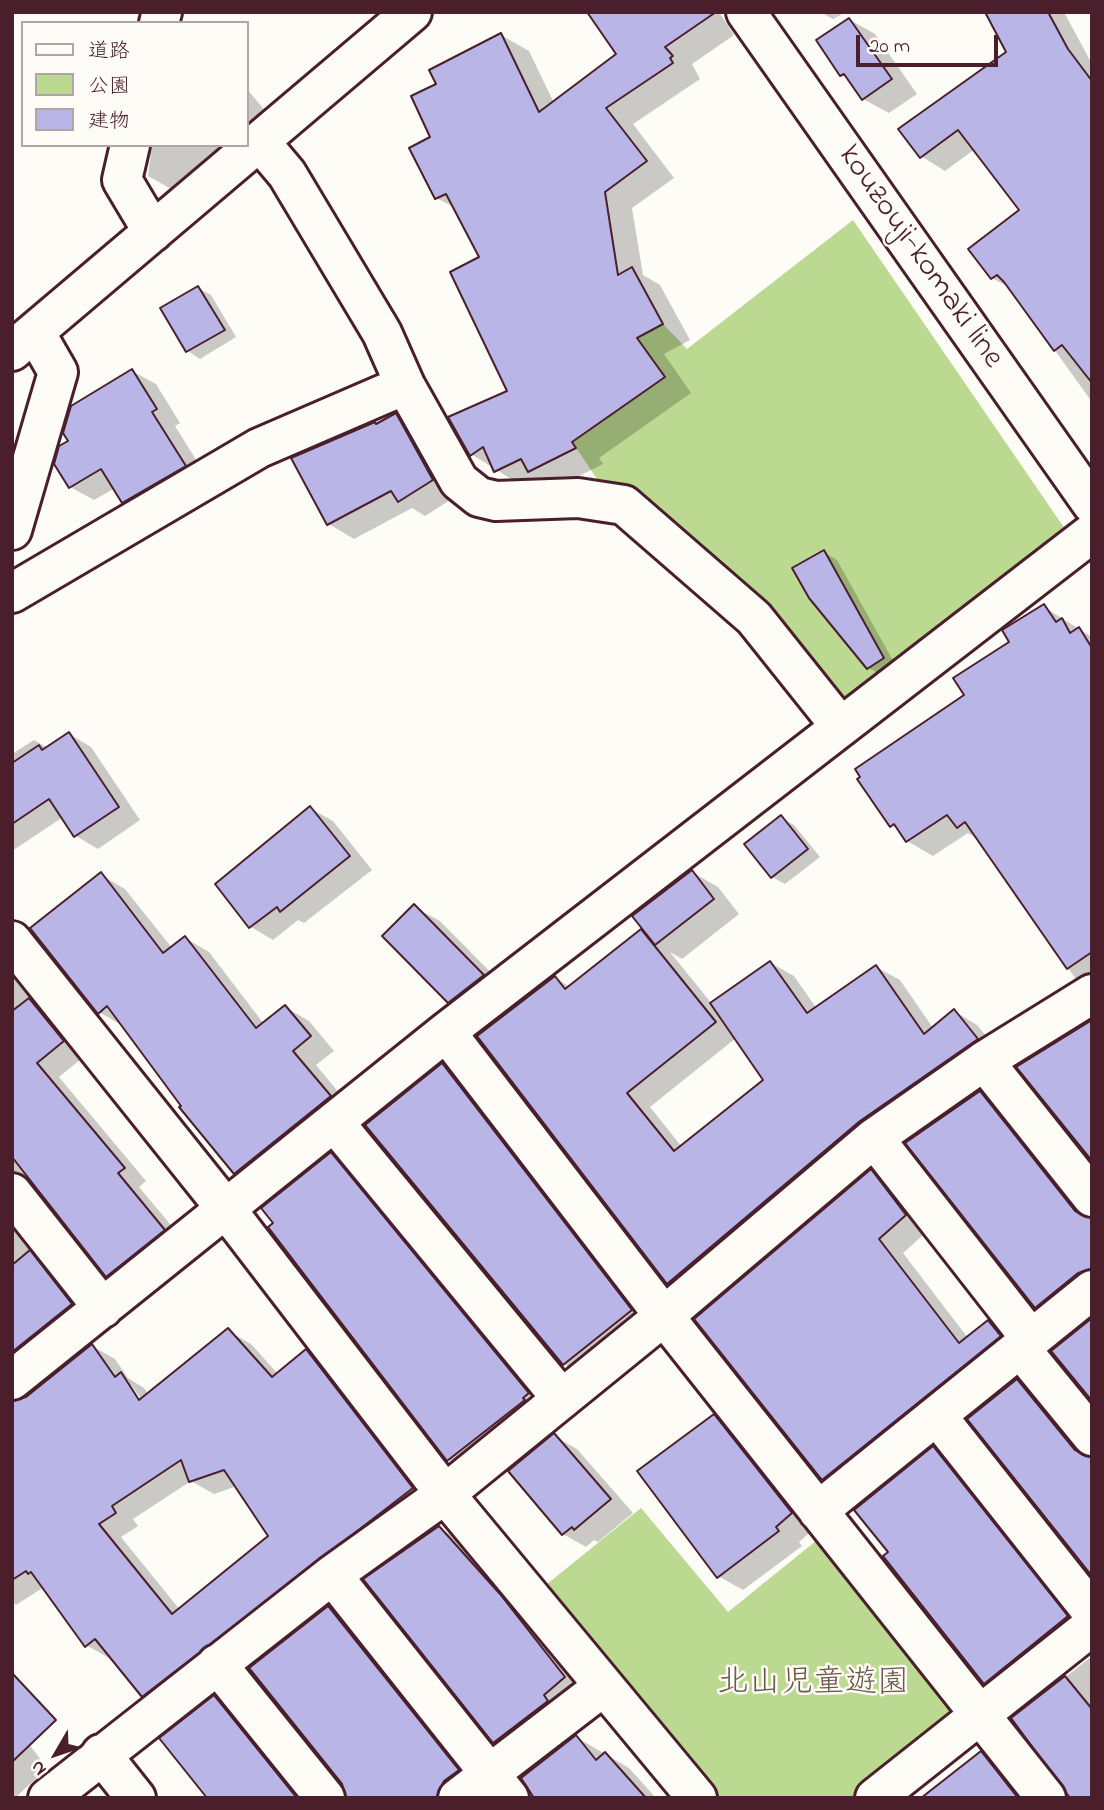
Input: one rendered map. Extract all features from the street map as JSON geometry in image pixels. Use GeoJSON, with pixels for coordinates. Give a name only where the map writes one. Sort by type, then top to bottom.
{"type":"FeatureCollection","features":[{"type":"Feature","properties":{"kind":"street"},"geometry":{"type":"LineString","coordinates":[[12,530],[58,372],[24,341],[412,12]]}},
{"type":"Feature","properties":{"kind":"street","name":"kouzouji-komaki line"},"geometry":{"type":"LineString","coordinates":[[746,12],[1092,504]]}},
{"type":"Feature","properties":{"kind":"street"},"geometry":{"type":"LineString","coordinates":[[260,142],[287,174],[382,333],[405,385],[460,481],[479,498],[496,501],[578,498],[624,505],[754,618],[841,727]]}},
{"type":"Feature","properties":{"kind":"street"},"geometry":{"type":"LineString","coordinates":[[130,147],[122,180],[153,232]]}},
{"type":"Feature","properties":{"kind":"street"},"geometry":{"type":"LineString","coordinates":[[12,593],[259,448],[405,385]]}},
{"type":"Feature","properties":{"kind":"street"},"geometry":{"type":"LineString","coordinates":[[12,1380],[446,1032],[1092,533]]}},
{"type":"Feature","properties":{"kind":"street"},"geometry":{"type":"LineString","coordinates":[[12,941],[226,1209],[445,1494],[697,1798]]}},
{"type":"Feature","properties":{"kind":"street"},"geometry":{"type":"LineString","coordinates":[[48,1798],[332,1575],[445,1494],[664,1316],[874,1138],[984,1060],[1092,994]]}},
{"type":"Feature","properties":{"kind":"street"},"geometry":{"type":"LineString","coordinates":[[446,1032],[664,1316],[1046,1798]]}},
{"type":"Feature","properties":{"kind":"street"},"geometry":{"type":"LineString","coordinates":[[984,1060],[1092,1197]]}},
{"type":"Feature","properties":{"kind":"street"},"geometry":{"type":"LineString","coordinates":[[334,1122],[562,1399]]}},
{"type":"Feature","properties":{"kind":"street"},"geometry":{"type":"LineString","coordinates":[[874,1138],[1092,1436]]}},
{"type":"Feature","properties":{"kind":"street"},"geometry":{"type":"LineString","coordinates":[[12,1193],[103,1308]]}},
{"type":"Feature","properties":{"kind":"street"},"geometry":{"type":"LineString","coordinates":[[818,1511],[1092,1290]]}},
{"type":"Feature","properties":{"kind":"street"},"geometry":{"type":"LineString","coordinates":[[877,1797],[1091,1623],[937,1416]]}},
{"type":"Feature","properties":{"kind":"street"},"geometry":{"type":"LineString","coordinates":[[332,1575],[499,1785]]}},
{"type":"Feature","properties":{"kind":"street"},"geometry":{"type":"LineString","coordinates":[[217,1664],[325,1798]]}},
{"type":"Feature","properties":{"kind":"street"},"geometry":{"type":"LineString","coordinates":[[458,1798],[499,1785],[604,1686]]}},
{"type":"Feature","properties":{"kind":"street"},"geometry":{"type":"LineString","coordinates":[[101,1754],[136,1798]]}},
{"type":"Feature","properties":{"kind":"green space"},"geometry":{"type":"Polygon","coordinates":[[[853,220],[1076,545],[841,727],[601,485],[567,434],[664,376],[638,339],[663,324],[687,349],[853,220]]]}},
{"type":"Feature","properties":{"kind":"green space","name":"北山児童遊園"},"geometry":{"type":"Polygon","coordinates":[[[641,1508],[728,1612],[832,1528],[979,1715],[875,1798],[697,1798],[531,1597],[641,1508]]]}},
{"type":"Feature","properties":{"kind":"building"},"geometry":{"type":"Polygon","coordinates":[[[587,12],[716,12],[665,47],[673,56],[670,58],[673,63],[606,108],[647,161],[605,192],[618,275],[632,267],[663,324],[637,338],[665,377],[572,442],[576,448],[528,472],[521,459],[494,472],[483,447],[470,456],[448,417],[507,391],[450,272],[479,257],[446,194],[435,199],[409,148],[430,137],[411,96],[436,84],[429,70],[501,33],[539,112],[616,54],[587,12]]]}},
{"type":"Feature","properties":{"kind":"building"},"geometry":{"type":"Polygon","coordinates":[[[985,12],[1048,12],[1068,49],[1092,81],[1092,383],[1062,345],[1054,351],[1004,282],[997,275],[991,279],[968,249],[1019,210],[958,130],[920,158],[898,129],[1006,52],[985,12]]]}},
{"type":"Feature","properties":{"kind":"building"},"geometry":{"type":"Polygon","coordinates":[[[849,18],[892,79],[862,100],[844,74],[840,76],[816,40],[849,18]]]}},
{"type":"Feature","properties":{"kind":"building"},"geometry":{"type":"Polygon","coordinates":[[[198,286],[225,330],[186,352],[160,308],[198,286]]]}},
{"type":"Feature","properties":{"kind":"building"},"geometry":{"type":"Polygon","coordinates":[[[132,369],[157,409],[152,412],[186,466],[122,503],[101,469],[69,488],[54,464],[59,446],[68,441],[63,433],[71,406],[132,369]]]}},
{"type":"Feature","properties":{"kind":"building"},"geometry":{"type":"Polygon","coordinates":[[[396,413],[433,480],[398,502],[391,491],[327,525],[291,458],[375,422],[376,424],[396,413]]]}},
{"type":"Feature","properties":{"kind":"building"},"geometry":{"type":"Polygon","coordinates":[[[824,550],[884,658],[867,669],[809,598],[792,568],[824,550]]]}},
{"type":"Feature","properties":{"kind":"building"},"geometry":{"type":"Polygon","coordinates":[[[1044,604],[1056,622],[1062,618],[1070,633],[1079,627],[1092,648],[1092,952],[1067,969],[965,822],[957,828],[947,815],[906,842],[894,824],[890,827],[857,779],[860,777],[855,769],[964,695],[953,678],[1009,642],[1002,630],[1044,604]]]}},
{"type":"Feature","properties":{"kind":"building"},"geometry":{"type":"Polygon","coordinates":[[[69,732],[119,807],[74,837],[49,799],[12,824],[12,763],[39,745],[42,750],[69,732]]]}},
{"type":"Feature","properties":{"kind":"building"},"geometry":{"type":"Polygon","coordinates":[[[310,806],[350,856],[280,912],[277,907],[249,928],[215,884],[310,806]]]}},
{"type":"Feature","properties":{"kind":"building"},"geometry":{"type":"Polygon","coordinates":[[[781,815],[808,849],[771,878],[744,844],[781,815]]]}},
{"type":"Feature","properties":{"kind":"building"},"geometry":{"type":"Polygon","coordinates":[[[692,870],[714,899],[655,945],[632,916],[692,870]]]}},
{"type":"Feature","properties":{"kind":"building"},"geometry":{"type":"Polygon","coordinates":[[[101,872],[163,953],[185,936],[256,1028],[285,1005],[311,1036],[293,1051],[331,1096],[234,1174],[179,1107],[181,1106],[107,1006],[98,1014],[30,928],[101,872]]]}},
{"type":"Feature","properties":{"kind":"building"},"geometry":{"type":"Polygon","coordinates":[[[414,904],[484,975],[448,1003],[382,936],[414,904]]]}},
{"type":"Feature","properties":{"kind":"building"},"geometry":{"type":"Polygon","coordinates":[[[641,929],[716,1022],[627,1093],[674,1151],[763,1080],[710,1003],[770,961],[807,1013],[876,965],[924,1034],[954,1009],[978,1039],[860,1121],[667,1284],[477,1036],[555,976],[565,989],[641,929]]]}},
{"type":"Feature","properties":{"kind":"building"},"geometry":{"type":"Polygon","coordinates":[[[29,998],[64,1041],[37,1063],[125,1168],[118,1173],[165,1230],[106,1277],[12,1157],[12,1011],[29,998]]]}},
{"type":"Feature","properties":{"kind":"building"},"geometry":{"type":"Polygon","coordinates":[[[1092,1020],[1092,1161],[1016,1067],[1092,1020]]]}},
{"type":"Feature","properties":{"kind":"building"},"geometry":{"type":"Polygon","coordinates":[[[442,1063],[632,1310],[563,1365],[365,1125],[442,1063]]]}},
{"type":"Feature","properties":{"kind":"building"},"geometry":{"type":"Polygon","coordinates":[[[980,1091],[1075,1211],[1092,1218],[1092,1269],[1078,1273],[1035,1308],[905,1143],[980,1091]]]}},
{"type":"Feature","properties":{"kind":"building"},"geometry":{"type":"Polygon","coordinates":[[[331,1152],[529,1393],[523,1398],[525,1400],[447,1461],[268,1227],[273,1223],[261,1208],[331,1152]]]}},
{"type":"Feature","properties":{"kind":"building"},"geometry":{"type":"Polygon","coordinates":[[[871,1169],[906,1215],[879,1239],[959,1343],[988,1320],[1001,1336],[822,1480],[694,1319],[871,1169]]]}},
{"type":"Feature","properties":{"kind":"building"},"geometry":{"type":"Polygon","coordinates":[[[30,1250],[72,1304],[12,1352],[12,1265],[30,1250]]]}},
{"type":"Feature","properties":{"kind":"building"},"geometry":{"type":"Polygon","coordinates":[[[1092,1318],[1092,1401],[1051,1351],[1092,1318]]]}},
{"type":"Feature","properties":{"kind":"building"},"geometry":{"type":"Polygon","coordinates":[[[228,1328],[272,1377],[306,1349],[413,1488],[142,1697],[95,1639],[85,1647],[31,1572],[28,1574],[26,1571],[12,1580],[12,1401],[26,1397],[92,1344],[115,1377],[121,1372],[139,1400],[228,1328]],[[181,1460],[112,1506],[116,1513],[99,1524],[172,1614],[268,1536],[224,1470],[189,1482],[181,1460]]]}},
{"type":"Feature","properties":{"kind":"building"},"geometry":{"type":"Polygon","coordinates":[[[1017,1379],[1075,1450],[1092,1457],[1092,1576],[967,1419],[1017,1379]]]}},
{"type":"Feature","properties":{"kind":"building"},"geometry":{"type":"Polygon","coordinates":[[[714,1414],[792,1513],[776,1527],[779,1531],[717,1578],[637,1471],[714,1414]]]}},
{"type":"Feature","properties":{"kind":"building"},"geometry":{"type":"Polygon","coordinates":[[[554,1433],[611,1499],[574,1530],[572,1527],[562,1535],[508,1471],[554,1433]]]}},
{"type":"Feature","properties":{"kind":"building"},"geometry":{"type":"Polygon","coordinates":[[[933,1446],[1068,1616],[984,1684],[883,1556],[888,1552],[854,1510],[933,1446]]]}},
{"type":"Feature","properties":{"kind":"building"},"geometry":{"type":"Polygon","coordinates":[[[439,1526],[500,1594],[565,1677],[544,1695],[548,1701],[493,1743],[363,1579],[439,1526]]]}},
{"type":"Feature","properties":{"kind":"building"},"geometry":{"type":"Polygon","coordinates":[[[328,1606],[459,1770],[444,1781],[437,1798],[346,1798],[342,1784],[249,1668],[328,1606]]]}},
{"type":"Feature","properties":{"kind":"building"},"geometry":{"type":"Polygon","coordinates":[[[12,1673],[56,1720],[12,1762],[12,1673]]]}},
{"type":"Feature","properties":{"kind":"building"},"geometry":{"type":"Polygon","coordinates":[[[1065,1676],[1092,1709],[1092,1798],[1070,1798],[1011,1718],[1065,1676]]]}},
{"type":"Feature","properties":{"kind":"building"},"geometry":{"type":"Polygon","coordinates":[[[214,1695],[297,1798],[207,1798],[159,1738],[214,1695]]]}},
{"type":"Feature","properties":{"kind":"building"},"geometry":{"type":"Polygon","coordinates":[[[576,1735],[596,1760],[605,1752],[646,1798],[534,1798],[521,1778],[576,1735]]]}},
{"type":"Feature","properties":{"kind":"building"},"geometry":{"type":"Polygon","coordinates":[[[981,1751],[1018,1798],[921,1798],[981,1751]]]}}]}
